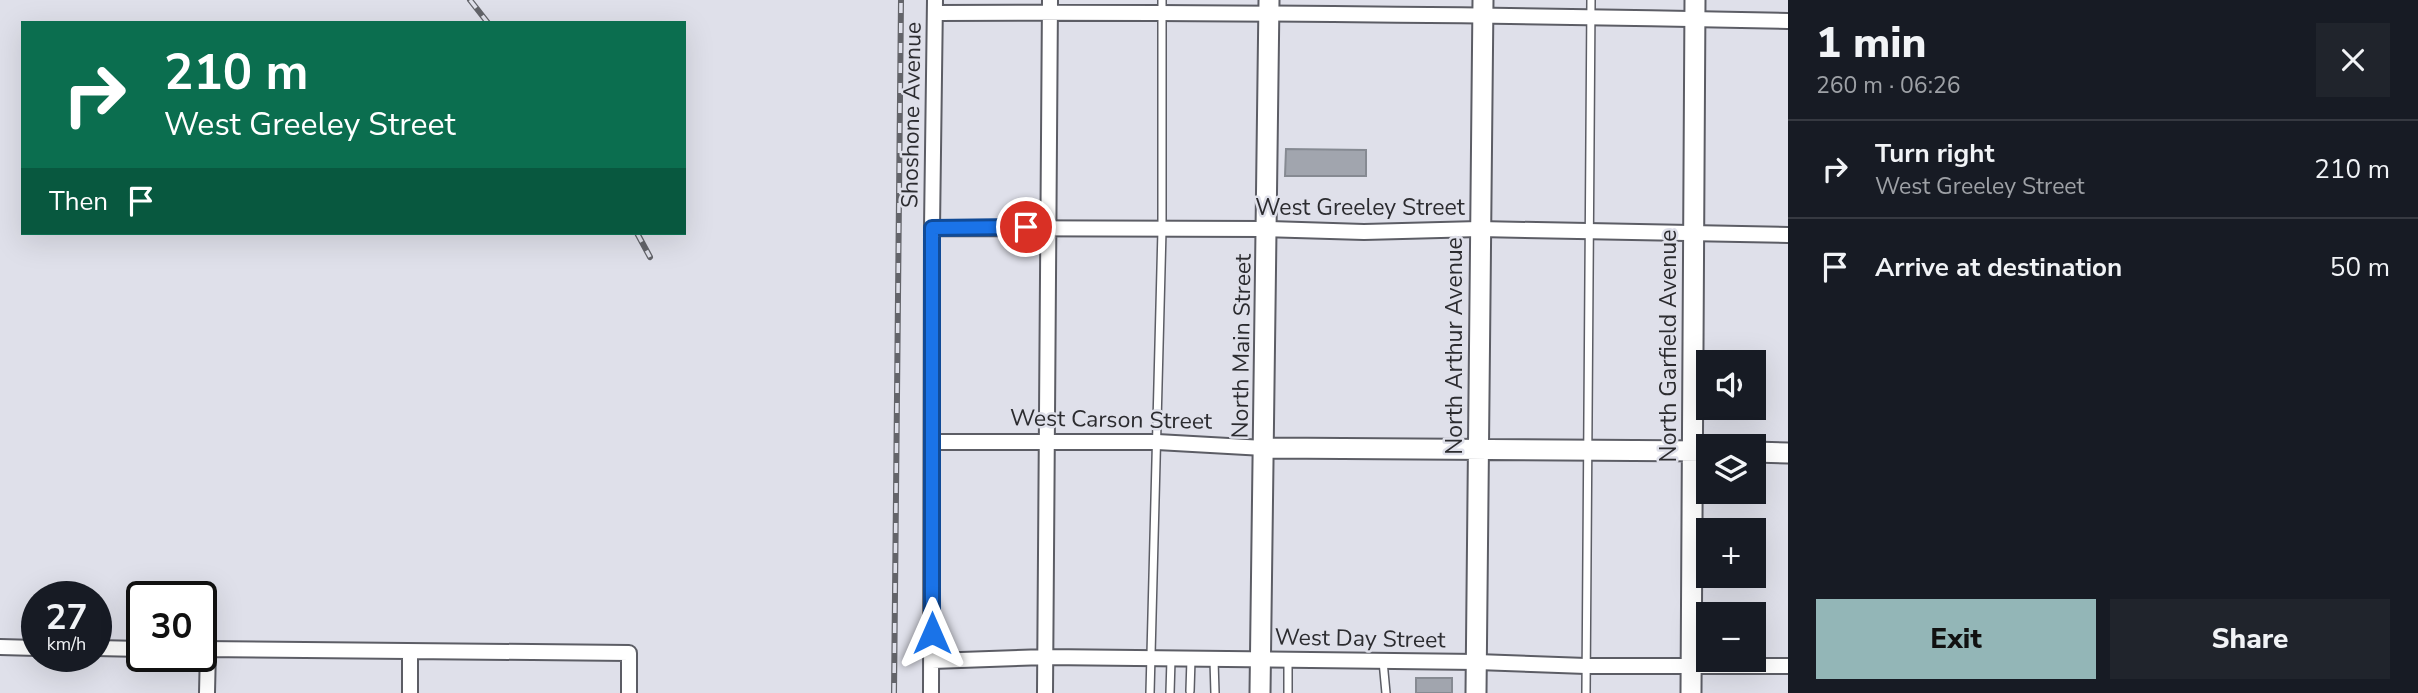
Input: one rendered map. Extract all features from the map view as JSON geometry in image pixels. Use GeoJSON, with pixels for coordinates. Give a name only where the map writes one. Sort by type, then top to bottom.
{"type":"FeatureCollection","features":[{"type":"Feature","properties":{"kind":"main road","name":"North Main Street"},"geometry":{"type":"LineString","coordinates":[[1260,693],[1269,6]]}},
{"type":"Feature","properties":{"kind":"main road","name":"North Arthur Avenue"},"geometry":{"type":"LineString","coordinates":[[1476,693],[1483,8]]}},
{"type":"Feature","properties":{"kind":"main road","name":"North Garfield Avenue"},"geometry":{"type":"LineString","coordinates":[[1695,10],[1693,233],[1699,434]]}},
{"type":"Feature","properties":{"kind":"main road","name":"West Carson Street"},"geometry":{"type":"LineString","coordinates":[[1264,448],[1696,451]]}},
{"type":"Feature","properties":{"kind":"main road"},"geometry":{"type":"LineString","coordinates":[[1766,452],[1788,453]]}},
{"type":"Feature","properties":{"kind":"main road","name":"North Garfield Avenue"},"geometry":{"type":"LineString","coordinates":[[1690,693],[1698,504]]}},
{"type":"Feature","properties":{"kind":"street"},"geometry":{"type":"LineString","coordinates":[[1045,693],[1050,6]]}},
{"type":"Feature","properties":{"kind":"street"},"geometry":{"type":"LineString","coordinates":[[935,7],[1483,8],[1591,17],[1695,10],[1788,21]]}},
{"type":"Feature","properties":{"kind":"street","name":"Shoshone Avenue"},"geometry":{"type":"LineString","coordinates":[[931,693],[935,7]]}},
{"type":"Feature","properties":{"kind":"street","name":"West Greeley Street"},"geometry":{"type":"LineString","coordinates":[[932,228],[1364,232],[1479,229],[1788,235]]}},
{"type":"Feature","properties":{"kind":"street","name":"West Carson Street"},"geometry":{"type":"LineString","coordinates":[[933,442],[1157,442],[1264,448]]}},
{"type":"Feature","properties":{"kind":"street"},"geometry":{"type":"LineString","coordinates":[[0,647],[21,648]]}},
{"type":"Feature","properties":{"kind":"street"},"geometry":{"type":"LineString","coordinates":[[217,649],[629,653],[629,693]]}},
{"type":"Feature","properties":{"kind":"street"},"geometry":{"type":"LineString","coordinates":[[410,652],[410,693]]}},
{"type":"Feature","properties":{"kind":"street","name":"West Day Street"},"geometry":{"type":"LineString","coordinates":[[932,661],[1045,657],[1477,662],[1586,666],[1788,666]]}},
{"type":"Feature","properties":{"kind":"street"},"geometry":{"type":"LineString","coordinates":[[206,672],[207,693]]}},
{"type":"Feature","properties":{"kind":"lane"},"geometry":{"type":"LineString","coordinates":[[1586,693],[1591,0]]}},
{"type":"Feature","properties":{"kind":"lane"},"geometry":{"type":"LineString","coordinates":[[1150,693],[1162,230],[1162,7]]}},
{"type":"Feature","properties":{"kind":"lane"},"geometry":{"type":"LineString","coordinates":[[1170,693],[1171,659]]}},
{"type":"Feature","properties":{"kind":"lane"},"geometry":{"type":"LineString","coordinates":[[1191,659],[1191,691]]}},
{"type":"Feature","properties":{"kind":"lane"},"geometry":{"type":"LineString","coordinates":[[1214,660],[1215,693]]}},
{"type":"Feature","properties":{"kind":"lane"},"geometry":{"type":"LineString","coordinates":[[1288,660],[1288,693]]}},
{"type":"Feature","properties":{"kind":"lane"},"geometry":{"type":"LineString","coordinates":[[1383,661],[1387,693]]}},
{"type":"Feature","properties":{"kind":"building"},"geometry":{"type":"Polygon","coordinates":[[[1286,149],[1366,150],[1366,176],[1285,176],[1286,149]]]}},
{"type":"Feature","properties":{"kind":"building"},"geometry":{"type":"Polygon","coordinates":[[[1416,678],[1452,678],[1452,693],[1416,693],[1416,678]]]}},
{"type":"Feature","properties":{"kind":"railway"},"geometry":{"type":"LineString","coordinates":[[470,0],[486,21]]}},
{"type":"Feature","properties":{"kind":"railway"},"geometry":{"type":"LineString","coordinates":[[894,693],[901,0]]}},
{"type":"Feature","properties":{"kind":"railway"},"geometry":{"type":"LineString","coordinates":[[638,235],[650,257]]}},
{"type":"Feature","properties":{"kind":"route"},"geometry":{"type":"LineString","coordinates":[[932,633],[932,228],[1026,227]]}}]}
